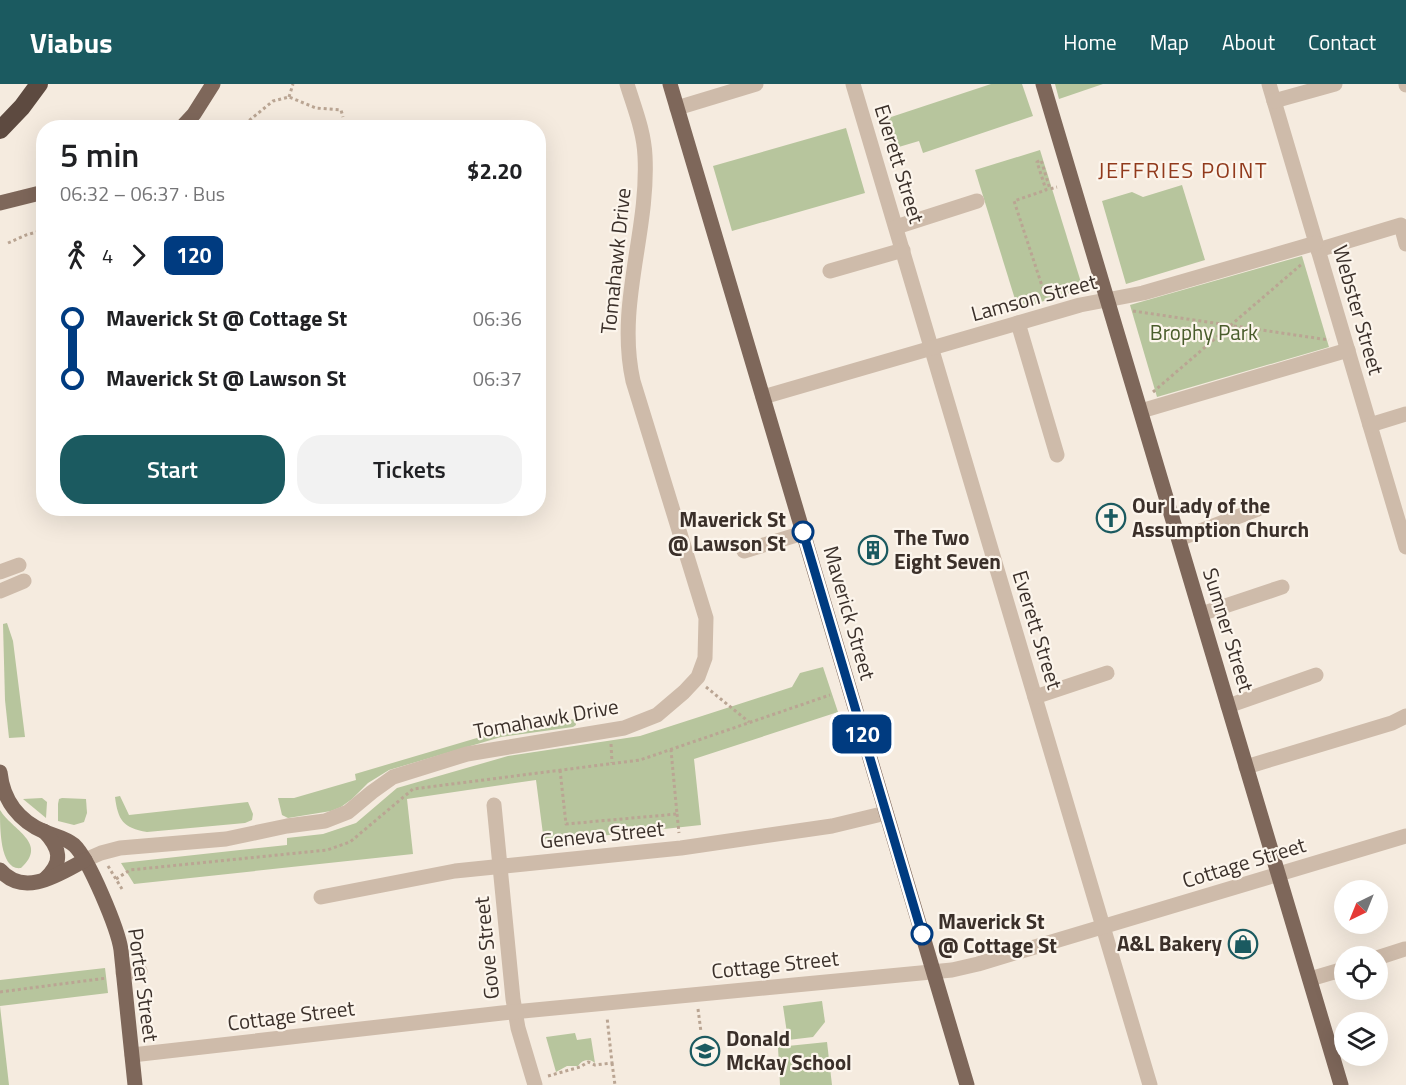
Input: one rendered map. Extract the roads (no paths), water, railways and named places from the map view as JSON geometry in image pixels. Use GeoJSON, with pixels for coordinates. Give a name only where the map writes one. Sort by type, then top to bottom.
{"type":"FeatureCollection","features":[{"type":"Feature","properties":{"kind":"highway"},"geometry":{"type":"LineString","coordinates":[[0,130],[22,107],[39,84]]}},
{"type":"Feature","properties":{"kind":"main road"},"geometry":{"type":"LineString","coordinates":[[189,120],[213,84]]}},
{"type":"Feature","properties":{"kind":"main road","name":"Maverick Street"},"geometry":{"type":"LineString","coordinates":[[670,84],[967,1085]]}},
{"type":"Feature","properties":{"kind":"main road","name":"Sumner Street"},"geometry":{"type":"LineString","coordinates":[[1043,84],[1341,1085]]}},
{"type":"Feature","properties":{"kind":"main road"},"geometry":{"type":"LineString","coordinates":[[0,203],[36,194]]}},
{"type":"Feature","properties":{"kind":"main road","name":"Porter Street"},"geometry":{"type":"LineString","coordinates":[[0,772],[3,791],[15,811],[32,826],[68,841],[79,851],[118,933],[135,1085]]}},
{"type":"Feature","properties":{"kind":"main road"},"geometry":{"type":"LineString","coordinates":[[43,881],[56,866],[58,858],[53,840],[44,831]]}},
{"type":"Feature","properties":{"kind":"main road"},"geometry":{"type":"LineString","coordinates":[[0,870],[9,878],[22,883],[43,881],[85,860]]}},
{"type":"Feature","properties":{"kind":"street","name":"Tomahawk Drive"},"geometry":{"type":"LineString","coordinates":[[85,860],[120,848],[226,839],[334,819],[348,812],[393,777],[466,754],[624,728],[657,715],[678,699],[696,679],[705,658],[706,618],[633,381],[628,357],[628,306],[644,203],[645,164],[642,136],[627,84]]}},
{"type":"Feature","properties":{"kind":"street"},"geometry":{"type":"LineString","coordinates":[[677,108],[756,84]]}},
{"type":"Feature","properties":{"kind":"street","name":"Everett Street"},"geometry":{"type":"LineString","coordinates":[[854,84],[1150,1085]]}},
{"type":"Feature","properties":{"kind":"street","name":"Webster Street"},"geometry":{"type":"LineString","coordinates":[[1269,84],[1406,547]]}},
{"type":"Feature","properties":{"kind":"street"},"geometry":{"type":"LineString","coordinates":[[1275,101],[1335,84]]}},
{"type":"Feature","properties":{"kind":"street"},"geometry":{"type":"LineString","coordinates":[[896,227],[977,201]]}},
{"type":"Feature","properties":{"kind":"street","name":"Lamson Street"},"geometry":{"type":"LineString","coordinates":[[763,397],[1080,305],[1143,293],[1401,225],[1406,244]]}},
{"type":"Feature","properties":{"kind":"street"},"geometry":{"type":"LineString","coordinates":[[830,271],[903,250]]}},
{"type":"Feature","properties":{"kind":"street"},"geometry":{"type":"LineString","coordinates":[[1018,322],[1057,454]]}},
{"type":"Feature","properties":{"kind":"street"},"geometry":{"type":"LineString","coordinates":[[1141,411],[1348,350]]}},
{"type":"Feature","properties":{"kind":"street"},"geometry":{"type":"LineString","coordinates":[[1370,425],[1406,414]]}},
{"type":"Feature","properties":{"kind":"street"},"geometry":{"type":"LineString","coordinates":[[1179,538],[1258,509]]}},
{"type":"Feature","properties":{"kind":"street"},"geometry":{"type":"LineString","coordinates":[[744,550],[803,532]]}},
{"type":"Feature","properties":{"kind":"street"},"geometry":{"type":"LineString","coordinates":[[0,572],[20,565]]}},
{"type":"Feature","properties":{"kind":"street"},"geometry":{"type":"LineString","coordinates":[[0,591],[24,581]]}},
{"type":"Feature","properties":{"kind":"street"},"geometry":{"type":"LineString","coordinates":[[1201,614],[1282,587]]}},
{"type":"Feature","properties":{"kind":"street"},"geometry":{"type":"LineString","coordinates":[[1035,697],[1107,673]]}},
{"type":"Feature","properties":{"kind":"street"},"geometry":{"type":"LineString","coordinates":[[1228,706],[1316,675]]}},
{"type":"Feature","properties":{"kind":"street"},"geometry":{"type":"LineString","coordinates":[[1246,767],[1392,723],[1406,716]]}},
{"type":"Feature","properties":{"kind":"street","name":"Gove Street"},"geometry":{"type":"LineString","coordinates":[[494,805],[518,1028],[541,1080]]}},
{"type":"Feature","properties":{"kind":"street","name":"Geneva Street"},"geometry":{"type":"LineString","coordinates":[[321,897],[455,871],[681,848],[832,826],[886,813]]}},
{"type":"Feature","properties":{"kind":"street","name":"Cottage Street"},"geometry":{"type":"LineString","coordinates":[[132,1055],[516,1012],[952,970],[1406,836]]}},
{"type":"Feature","properties":{"kind":"street"},"geometry":{"type":"LineString","coordinates":[[1388,954],[1405,949]]}},
{"type":"Feature","properties":{"kind":"street"},"geometry":{"type":"LineString","coordinates":[[123,973],[140,971]]}},
{"type":"Feature","properties":{"kind":"street"},"geometry":{"type":"LineString","coordinates":[[1310,979],[1334,972]]}},
{"type":"Feature","properties":{"kind":"place","name":"Our Lady of the Assumption Church"},"geometry":{"type":"Point","coordinates":[1111,518]}},
{"type":"Feature","properties":{"kind":"place","name":"Maverick St @ Lawson St"},"geometry":{"type":"Point","coordinates":[803,532]}},
{"type":"Feature","properties":{"kind":"place","name":"The Two Eight Seven"},"geometry":{"type":"Point","coordinates":[873,550]}},
{"type":"Feature","properties":{"kind":"place","name":"Maverick St @ Cottage St"},"geometry":{"type":"Point","coordinates":[922,934]}},
{"type":"Feature","properties":{"kind":"place","name":"A&L Bakery"},"geometry":{"type":"Point","coordinates":[1243,944]}},
{"type":"Feature","properties":{"kind":"place","name":"Donald McKay School"},"geometry":{"type":"Point","coordinates":[705,1051]}},
{"type":"Feature","properties":{"kind":"district","name":"JEFFRIES POINT"},"geometry":{"type":"Point","coordinates":[1183,170]}},
{"type":"Feature","properties":{"kind":"park label","name":"Brophy Park"},"geometry":{"type":"Point","coordinates":[1204,333]}}]}
